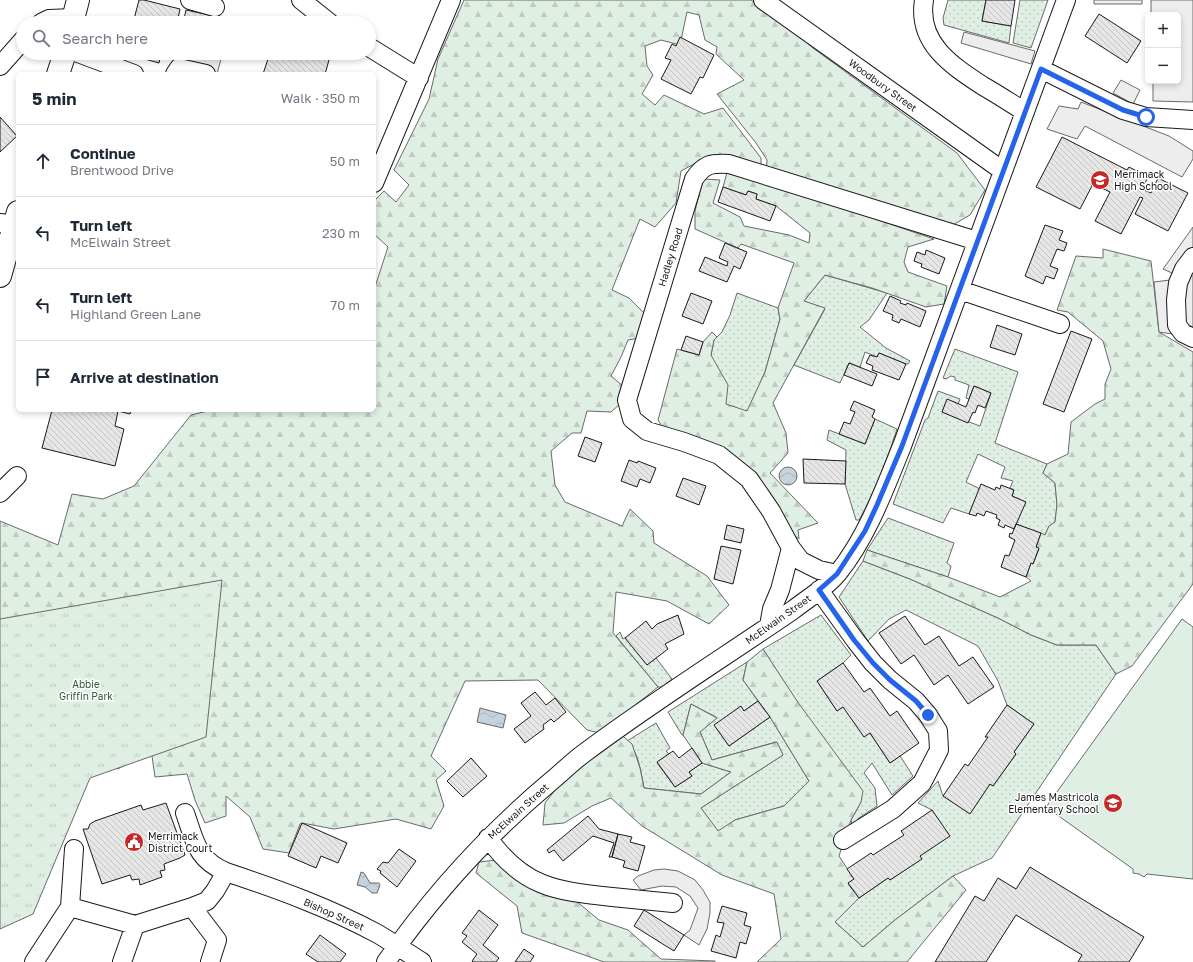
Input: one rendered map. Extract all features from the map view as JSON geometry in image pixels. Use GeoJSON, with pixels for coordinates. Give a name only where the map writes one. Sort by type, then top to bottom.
{"type":"FeatureCollection","features":[{"type":"Feature","properties":{"kind":"main road"},"geometry":{"type":"LineString","coordinates":[[59,72],[62,60]]}},
{"type":"Feature","properties":{"kind":"main road"},"geometry":{"type":"LineString","coordinates":[[0,276],[11,220]]}},
{"type":"Feature","properties":{"kind":"street"},"geometry":{"type":"LineString","coordinates":[[190,0],[215,7]]}},
{"type":"Feature","properties":{"kind":"street"},"geometry":{"type":"LineString","coordinates":[[301,0],[321,16]]}},
{"type":"Feature","properties":{"kind":"street"},"geometry":{"type":"LineString","coordinates":[[376,174],[382,145],[419,78],[451,0]]}},
{"type":"Feature","properties":{"kind":"street","name":"Woodbury Street"},"geometry":{"type":"LineString","coordinates":[[763,0],[1003,171]]}},
{"type":"Feature","properties":{"kind":"street"},"geometry":{"type":"LineString","coordinates":[[924,0],[924,26],[930,40],[944,57],[958,70],[1025,112]]}},
{"type":"Feature","properties":{"kind":"street","name":"McElwain Street"},"geometry":{"type":"LineString","coordinates":[[386,962],[424,910],[451,878],[488,838],[524,804],[583,754],[769,626],[819,590],[837,574],[865,531],[902,446],[1066,0]]}},
{"type":"Feature","properties":{"kind":"street"},"geometry":{"type":"LineString","coordinates":[[64,16],[74,14]]}},
{"type":"Feature","properties":{"kind":"street"},"geometry":{"type":"LineString","coordinates":[[0,66],[16,48]]}},
{"type":"Feature","properties":{"kind":"street"},"geometry":{"type":"LineString","coordinates":[[376,51],[419,78]]}},
{"type":"Feature","properties":{"kind":"street"},"geometry":{"type":"LineString","coordinates":[[97,60],[129,72]]}},
{"type":"Feature","properties":{"kind":"street"},"geometry":{"type":"LineString","coordinates":[[176,72],[180,68],[184,68],[199,72]]}},
{"type":"Feature","properties":{"kind":"street"},"geometry":{"type":"LineString","coordinates":[[1041,69],[1123,110],[1146,117],[1193,120]]}},
{"type":"Feature","properties":{"kind":"street","name":"Hadley Road"},"geometry":{"type":"LineString","coordinates":[[837,574],[819,570],[801,561],[791,548],[772,511],[749,479],[720,455],[647,431],[632,419],[627,400],[694,179],[700,170],[708,164],[729,164],[977,241]]}},
{"type":"Feature","properties":{"kind":"street"},"geometry":{"type":"LineString","coordinates":[[1193,257],[1184,269],[1178,283],[1176,300],[1177,325],[1182,333],[1193,338]]}},
{"type":"Feature","properties":{"kind":"street"},"geometry":{"type":"LineString","coordinates":[[960,290],[1060,324]]}},
{"type":"Feature","properties":{"kind":"street"},"geometry":{"type":"LineString","coordinates":[[0,494],[17,476]]}},
{"type":"Feature","properties":{"kind":"street"},"geometry":{"type":"LineString","coordinates":[[769,626],[772,609],[780,590],[791,548]]}},
{"type":"Feature","properties":{"kind":"street"},"geometry":{"type":"LineString","coordinates":[[819,590],[854,640],[873,663],[890,680],[916,701],[928,715],[938,731],[939,750],[922,783],[893,809],[843,840]]}},
{"type":"Feature","properties":{"kind":"street","name":"Bishop Street"},"geometry":{"type":"LineString","coordinates":[[185,813],[199,852],[215,867],[285,892],[356,923],[379,935],[422,962]]}},
{"type":"Feature","properties":{"kind":"street"},"geometry":{"type":"LineString","coordinates":[[488,838],[505,859],[520,872],[537,882],[552,888],[583,894],[673,903]]}},
{"type":"Feature","properties":{"kind":"street"},"geometry":{"type":"LineString","coordinates":[[34,962],[70,907],[74,849]]}},
{"type":"Feature","properties":{"kind":"street"},"geometry":{"type":"LineString","coordinates":[[70,907],[135,925],[192,907],[206,901],[233,874]]}},
{"type":"Feature","properties":{"kind":"street"},"geometry":{"type":"LineString","coordinates":[[192,907],[217,940],[210,962]]}},
{"type":"Feature","properties":{"kind":"street"},"geometry":{"type":"LineString","coordinates":[[122,962],[135,925]]}},
{"type":"Feature","properties":{"kind":"green space"},"geometry":{"type":"Polygon","coordinates":[[[464,0],[751,0],[793,30],[813,48],[957,153],[985,190],[970,215],[944,230],[766,175],[767,160],[756,143],[717,94],[744,80],[716,54],[717,47],[705,40],[699,15],[687,12],[680,45],[661,40],[645,46],[647,66],[653,75],[642,94],[655,105],[664,95],[704,114],[723,108],[761,158],[761,167],[709,156],[681,171],[676,203],[655,227],[640,219],[612,290],[629,298],[644,313],[639,338],[628,340],[611,376],[624,387],[620,404],[611,412],[587,411],[581,433],[572,433],[551,451],[555,485],[565,502],[622,526],[630,509],[653,531],[654,543],[707,576],[729,605],[709,624],[667,601],[616,592],[613,633],[658,687],[600,733],[587,730],[538,680],[465,681],[431,756],[446,771],[436,780],[444,806],[431,829],[396,819],[334,829],[302,823],[300,824],[289,853],[263,849],[250,817],[226,796],[226,816],[205,823],[195,800],[187,774],[155,777],[151,749],[118,769],[98,760],[0,797],[0,521],[58,545],[72,494],[103,499],[134,486],[191,415],[204,412],[376,412],[376,284],[388,247],[376,236],[376,199],[384,191],[396,202],[409,185],[394,170],[429,99],[438,59],[464,0]]]}},
{"type":"Feature","properties":{"kind":"green space"},"geometry":{"type":"Polygon","coordinates":[[[948,0],[986,0],[982,21],[1011,26],[1009,43],[944,25],[943,18],[948,0]]]}},
{"type":"Feature","properties":{"kind":"green space"},"geometry":{"type":"Polygon","coordinates":[[[1020,0],[1048,0],[1031,48],[1013,43],[1020,0]]]}},
{"type":"Feature","properties":{"kind":"green space"},"geometry":{"type":"Polygon","coordinates":[[[728,169],[934,239],[908,247],[904,262],[908,272],[947,286],[944,304],[926,307],[872,288],[825,275],[804,301],[825,308],[773,403],[786,433],[788,453],[770,473],[818,523],[798,530],[799,539],[785,528],[772,499],[665,431],[658,420],[677,349],[699,355],[703,342],[712,332],[717,337],[714,340],[711,355],[728,385],[726,404],[747,411],[765,372],[780,319],[778,308],[794,263],[741,244],[738,248],[695,229],[695,211],[703,179],[720,180],[713,203],[740,217],[744,226],[789,235],[809,243],[810,233],[776,206],[756,199],[757,194],[748,191],[746,195],[723,187],[728,169]]]}},
{"type":"Feature","properties":{"kind":"green space"},"geometry":{"type":"Polygon","coordinates":[[[1103,249],[1151,261],[1159,332],[1193,352],[1193,584],[1132,666],[1116,674],[1096,645],[1057,645],[1031,635],[998,618],[910,579],[863,561],[867,550],[948,577],[1000,597],[1031,581],[1026,577],[1031,563],[1033,564],[1039,549],[1036,547],[1041,533],[1045,535],[1049,526],[1055,522],[1057,505],[1055,483],[1043,473],[1047,464],[1068,454],[1071,422],[1095,404],[1105,399],[1105,384],[1111,369],[1103,341],[1068,312],[1057,310],[1076,256],[1103,258],[1103,249]]]}},
{"type":"Feature","properties":{"kind":"green space"},"geometry":{"type":"Polygon","coordinates":[[[825,275],[887,293],[869,320],[860,327],[886,348],[910,361],[908,364],[879,353],[877,357],[865,352],[860,367],[849,363],[840,383],[794,365],[825,309],[804,301],[825,275]]]}},
{"type":"Feature","properties":{"kind":"green space"},"geometry":{"type":"Polygon","coordinates":[[[737,293],[778,308],[780,319],[765,372],[747,412],[726,404],[711,355],[714,340],[722,332],[730,315],[737,293]]]}},
{"type":"Feature","properties":{"kind":"green space"},"geometry":{"type":"Polygon","coordinates":[[[955,349],[1018,372],[995,443],[1047,464],[1043,473],[1055,483],[1057,505],[1055,522],[1049,526],[1045,535],[1016,524],[1025,502],[1012,496],[1014,490],[1010,488],[1013,481],[1001,478],[1005,467],[978,454],[966,482],[980,489],[969,514],[951,508],[943,523],[893,504],[925,420],[928,418],[938,391],[960,399],[958,404],[947,400],[942,412],[980,426],[991,393],[974,386],[969,399],[966,398],[969,385],[955,380],[955,377],[951,376],[946,379],[943,378],[955,349]]]}},
{"type":"Feature","properties":{"kind":"green space"},"geometry":{"type":"Polygon","coordinates":[[[875,419],[897,429],[875,488],[859,520],[856,520],[845,484],[846,450],[827,440],[829,430],[865,444],[875,419]]]}},
{"type":"Feature","properties":{"kind":"green space"},"geometry":{"type":"Polygon","coordinates":[[[888,518],[954,543],[947,563],[951,566],[948,577],[867,550],[888,518]]]}},
{"type":"Feature","properties":{"kind":"green space"},"geometry":{"type":"Polygon","coordinates":[[[863,561],[910,579],[998,618],[1031,635],[1057,645],[1096,645],[1116,674],[992,858],[953,876],[895,920],[863,947],[835,922],[859,898],[888,878],[890,880],[921,859],[920,856],[932,810],[918,803],[938,781],[943,796],[970,813],[990,784],[993,786],[1016,754],[1014,752],[1034,724],[1007,705],[998,681],[978,646],[906,610],[889,619],[868,641],[839,597],[863,561]]]}},
{"type":"Feature","properties":{"kind":"green space","name":"Abbie Griffin Park"},"geometry":{"type":"Polygon","coordinates":[[[222,580],[206,737],[90,778],[33,914],[0,929],[0,619],[222,580]]]}},
{"type":"Feature","properties":{"kind":"green space"},"geometry":{"type":"Polygon","coordinates":[[[821,615],[851,655],[843,663],[817,681],[837,711],[843,707],[870,733],[890,763],[900,756],[913,776],[892,795],[872,763],[864,773],[875,788],[877,806],[859,818],[852,825],[851,820],[861,802],[763,649],[821,615]]]}},
{"type":"Feature","properties":{"kind":"green space"},"geometry":{"type":"Polygon","coordinates":[[[1182,619],[1193,627],[1193,879],[1147,874],[1144,877],[1133,873],[1133,869],[1046,807],[1182,619]]]}},
{"type":"Feature","properties":{"kind":"green space"},"geometry":{"type":"Polygon","coordinates":[[[620,632],[623,639],[626,637],[647,665],[656,658],[672,679],[662,687],[658,687],[616,636],[620,632]]]}},
{"type":"Feature","properties":{"kind":"green space"},"geometry":{"type":"Polygon","coordinates":[[[763,649],[797,701],[863,791],[861,802],[851,820],[839,856],[854,879],[848,884],[859,898],[835,922],[863,947],[895,920],[953,876],[966,890],[907,962],[757,962],[781,939],[774,894],[722,875],[642,826],[611,798],[592,806],[564,823],[543,825],[545,803],[583,754],[617,731],[632,744],[640,768],[644,788],[701,794],[731,772],[702,763],[683,735],[691,704],[717,718],[700,732],[712,760],[777,742],[783,755],[701,808],[718,831],[735,820],[784,806],[809,781],[770,717],[743,680],[747,662],[763,649]]]}},
{"type":"Feature","properties":{"kind":"green space"},"geometry":{"type":"Polygon","coordinates":[[[747,662],[743,680],[758,701],[744,711],[741,707],[715,726],[729,746],[770,717],[809,781],[784,806],[735,820],[718,832],[701,808],[783,755],[776,742],[712,760],[700,732],[716,717],[691,704],[682,735],[668,712],[747,662]]]}},
{"type":"Feature","properties":{"kind":"green space"},"geometry":{"type":"Polygon","coordinates":[[[656,723],[670,748],[666,751],[669,754],[657,763],[675,787],[692,776],[689,772],[702,763],[731,772],[701,794],[644,788],[637,757],[627,741],[656,723]]]}},
{"type":"Feature","properties":{"kind":"green space"},"geometry":{"type":"Polygon","coordinates":[[[505,859],[564,891],[599,920],[628,930],[661,959],[715,962],[604,962],[522,933],[517,906],[476,873],[479,862],[505,859]]]}},
{"type":"Feature","properties":{"kind":"shaded area"},"geometry":{"type":"Polygon","coordinates":[[[1094,0],[1142,0],[1142,4],[1094,4],[1094,0]]]}},
{"type":"Feature","properties":{"kind":"shaded area"},"geometry":{"type":"Polygon","coordinates":[[[1151,0],[1193,0],[1193,102],[1153,101],[1153,84],[1181,84],[1181,12],[1151,12],[1151,0]]]}},
{"type":"Feature","properties":{"kind":"shaded area"},"geometry":{"type":"Polygon","coordinates":[[[964,32],[1035,51],[1031,64],[961,43],[964,32]]]}},
{"type":"Feature","properties":{"kind":"shaded area"},"geometry":{"type":"Polygon","coordinates":[[[175,60],[221,60],[218,72],[172,71],[175,60]]]}},
{"type":"Feature","properties":{"kind":"shaded area"},"geometry":{"type":"Polygon","coordinates":[[[1121,80],[1140,90],[1133,104],[1113,93],[1121,80]]]}},
{"type":"Feature","properties":{"kind":"shaded area"},"geometry":{"type":"Polygon","coordinates":[[[1081,102],[1169,136],[1193,151],[1193,159],[1182,177],[1085,126],[1077,139],[1047,129],[1059,106],[1078,109],[1081,102]]]}},
{"type":"Feature","properties":{"kind":"shaded area"},"geometry":{"type":"Polygon","coordinates":[[[1193,227],[1193,337],[1159,332],[1154,282],[1170,280],[1172,273],[1163,269],[1193,227]]]}},
{"type":"Feature","properties":{"kind":"shaded area"},"geometry":{"type":"Polygon","coordinates":[[[664,869],[678,871],[695,880],[710,902],[710,913],[707,929],[699,945],[684,935],[690,930],[698,908],[690,896],[676,887],[662,886],[641,890],[633,880],[638,876],[654,870],[664,869]]]}},
{"type":"Feature","properties":{"kind":"water"},"geometry":{"type":"Polygon","coordinates":[[[788,467],[794,470],[797,476],[794,482],[788,485],[782,482],[779,476],[782,470],[788,467]]]}},
{"type":"Feature","properties":{"kind":"water"},"geometry":{"type":"Polygon","coordinates":[[[480,708],[506,715],[503,728],[477,722],[480,708]]]}},
{"type":"Feature","properties":{"kind":"water"},"geometry":{"type":"Polygon","coordinates":[[[361,872],[364,873],[370,883],[379,883],[380,885],[377,893],[372,893],[365,887],[357,885],[361,872]]]}},
{"type":"Feature","properties":{"kind":"building"},"geometry":{"type":"Polygon","coordinates":[[[139,0],[180,9],[178,16],[135,16],[139,0]]]}},
{"type":"Feature","properties":{"kind":"building"},"geometry":{"type":"Polygon","coordinates":[[[986,0],[1015,0],[1011,26],[982,21],[986,0]]]}},
{"type":"Feature","properties":{"kind":"building"},"geometry":{"type":"Polygon","coordinates":[[[186,10],[214,16],[185,16],[186,10]]]}},
{"type":"Feature","properties":{"kind":"building"},"geometry":{"type":"Polygon","coordinates":[[[1099,14],[1141,41],[1127,63],[1085,36],[1099,14]]]}},
{"type":"Feature","properties":{"kind":"building"},"geometry":{"type":"Polygon","coordinates":[[[680,37],[714,55],[703,78],[700,77],[691,94],[661,79],[671,60],[665,58],[672,44],[676,46],[680,37]]]}},
{"type":"Feature","properties":{"kind":"building"},"geometry":{"type":"Polygon","coordinates":[[[148,60],[160,60],[159,63],[148,60]]]}},
{"type":"Feature","properties":{"kind":"building"},"geometry":{"type":"Polygon","coordinates":[[[268,60],[329,60],[326,72],[264,72],[268,60]]]}},
{"type":"Feature","properties":{"kind":"building"},"geometry":{"type":"Polygon","coordinates":[[[0,117],[16,135],[16,137],[0,152],[0,117]]]}},
{"type":"Feature","properties":{"kind":"building"},"geometry":{"type":"Polygon","coordinates":[[[1062,137],[1127,170],[1129,167],[1148,177],[1142,189],[1151,193],[1158,178],[1188,193],[1168,231],[1135,214],[1143,198],[1140,197],[1121,234],[1095,221],[1110,192],[1093,184],[1080,209],[1036,187],[1062,137]]]}},
{"type":"Feature","properties":{"kind":"building"},"geometry":{"type":"Polygon","coordinates":[[[723,187],[746,195],[748,191],[757,194],[756,199],[776,206],[770,221],[718,202],[723,187]]]}},
{"type":"Feature","properties":{"kind":"building"},"geometry":{"type":"Polygon","coordinates":[[[1045,225],[1063,231],[1059,240],[1067,243],[1064,251],[1057,249],[1050,266],[1058,269],[1054,279],[1046,276],[1043,284],[1025,276],[1045,225]]]}},
{"type":"Feature","properties":{"kind":"building"},"geometry":{"type":"Polygon","coordinates":[[[725,243],[747,252],[740,269],[734,266],[727,282],[699,271],[705,257],[727,266],[728,262],[719,258],[725,243]]]}},
{"type":"Feature","properties":{"kind":"building"},"geometry":{"type":"Polygon","coordinates":[[[926,250],[945,258],[939,274],[921,267],[922,264],[914,261],[917,252],[925,255],[926,250]]]}},
{"type":"Feature","properties":{"kind":"building"},"geometry":{"type":"Polygon","coordinates":[[[691,293],[712,301],[703,324],[682,316],[691,293]]]}},
{"type":"Feature","properties":{"kind":"building"},"geometry":{"type":"Polygon","coordinates":[[[890,296],[901,301],[900,303],[906,305],[907,303],[926,311],[920,327],[901,319],[899,323],[892,320],[893,315],[883,311],[890,296]]]}},
{"type":"Feature","properties":{"kind":"building"},"geometry":{"type":"Polygon","coordinates":[[[997,325],[1022,334],[1015,355],[990,347],[997,325]]]}},
{"type":"Feature","properties":{"kind":"building"},"geometry":{"type":"Polygon","coordinates":[[[1071,331],[1092,339],[1064,412],[1043,404],[1071,331]]]}},
{"type":"Feature","properties":{"kind":"building"},"geometry":{"type":"Polygon","coordinates":[[[686,336],[703,342],[699,355],[681,350],[686,336]]]}},
{"type":"Feature","properties":{"kind":"building"},"geometry":{"type":"Polygon","coordinates":[[[879,353],[906,364],[899,380],[872,370],[873,366],[866,363],[870,355],[877,357],[879,353]]]}},
{"type":"Feature","properties":{"kind":"building"},"geometry":{"type":"Polygon","coordinates":[[[849,363],[877,374],[872,386],[844,375],[849,363]]]}},
{"type":"Feature","properties":{"kind":"building"},"geometry":{"type":"Polygon","coordinates":[[[974,386],[991,393],[985,408],[978,405],[975,413],[973,412],[968,423],[942,412],[947,399],[966,407],[974,386]]]}},
{"type":"Feature","properties":{"kind":"building"},"geometry":{"type":"Polygon","coordinates":[[[854,401],[875,410],[872,417],[875,419],[865,444],[839,434],[844,422],[850,424],[855,412],[850,410],[854,401]]]}},
{"type":"Feature","properties":{"kind":"building"},"geometry":{"type":"Polygon","coordinates":[[[51,412],[118,412],[115,426],[124,429],[115,466],[42,448],[51,412]]]}},
{"type":"Feature","properties":{"kind":"building"},"geometry":{"type":"Polygon","coordinates":[[[585,437],[602,443],[595,462],[578,456],[585,437]]]}},
{"type":"Feature","properties":{"kind":"building"},"geometry":{"type":"Polygon","coordinates":[[[803,459],[846,461],[845,484],[804,483],[803,459]]]}},
{"type":"Feature","properties":{"kind":"building"},"geometry":{"type":"Polygon","coordinates":[[[629,460],[637,463],[638,461],[656,468],[650,483],[640,479],[637,487],[621,481],[629,460]]]}},
{"type":"Feature","properties":{"kind":"building"},"geometry":{"type":"Polygon","coordinates":[[[683,478],[706,486],[699,505],[676,496],[683,478]]]}},
{"type":"Feature","properties":{"kind":"building"},"geometry":{"type":"Polygon","coordinates":[[[981,484],[995,490],[996,487],[1000,489],[1001,485],[1014,490],[1012,496],[1026,502],[1014,529],[1005,525],[1004,528],[998,525],[1000,520],[996,518],[997,515],[986,511],[984,516],[977,513],[976,516],[969,514],[981,484]]]}},
{"type":"Feature","properties":{"kind":"building"},"geometry":{"type":"Polygon","coordinates":[[[1016,524],[1041,533],[1036,547],[1039,548],[1026,577],[1001,567],[1005,555],[1009,556],[1015,540],[1009,537],[1010,533],[1012,534],[1016,524]]]}},
{"type":"Feature","properties":{"kind":"building"},"geometry":{"type":"Polygon","coordinates":[[[727,525],[744,529],[741,543],[724,539],[727,525]]]}},
{"type":"Feature","properties":{"kind":"building"},"geometry":{"type":"Polygon","coordinates":[[[721,546],[741,550],[733,584],[714,579],[721,546]]]}},
{"type":"Feature","properties":{"kind":"building"},"geometry":{"type":"Polygon","coordinates":[[[678,615],[684,634],[665,644],[668,649],[647,665],[625,638],[646,621],[652,629],[657,624],[678,615]]]}},
{"type":"Feature","properties":{"kind":"building"},"geometry":{"type":"Polygon","coordinates":[[[905,616],[925,645],[939,636],[959,666],[973,657],[994,687],[968,704],[948,675],[934,685],[914,655],[901,664],[879,633],[905,616]]]}},
{"type":"Feature","properties":{"kind":"building"},"geometry":{"type":"Polygon","coordinates":[[[843,663],[864,692],[870,688],[890,716],[897,711],[919,743],[890,763],[870,733],[864,737],[843,707],[837,711],[817,681],[843,663]]]}},
{"type":"Feature","properties":{"kind":"building"},"geometry":{"type":"Polygon","coordinates":[[[535,692],[546,705],[555,698],[566,712],[554,722],[551,719],[543,725],[544,729],[525,743],[514,729],[531,716],[521,703],[535,692]]]}},
{"type":"Feature","properties":{"kind":"building"},"geometry":{"type":"Polygon","coordinates":[[[758,701],[770,717],[729,746],[714,725],[741,706],[744,711],[758,701]]]}},
{"type":"Feature","properties":{"kind":"building"},"geometry":{"type":"Polygon","coordinates":[[[1007,705],[1034,724],[1014,752],[1016,754],[993,786],[990,784],[970,814],[943,796],[965,764],[968,766],[988,737],[985,737],[1007,705]]]}},
{"type":"Feature","properties":{"kind":"building"},"geometry":{"type":"Polygon","coordinates":[[[692,748],[702,763],[689,772],[692,776],[675,787],[657,762],[673,751],[679,758],[692,748]]]}},
{"type":"Feature","properties":{"kind":"building"},"geometry":{"type":"Polygon","coordinates":[[[471,758],[487,776],[463,797],[447,781],[471,758]]]}},
{"type":"Feature","properties":{"kind":"building","name":"Merrimack District Court"},"geometry":{"type":"Polygon","coordinates":[[[166,803],[185,855],[164,864],[165,870],[160,871],[162,877],[140,885],[139,879],[132,880],[130,875],[102,884],[83,829],[88,829],[90,824],[95,821],[141,805],[143,810],[166,803]]]}},
{"type":"Feature","properties":{"kind":"building"},"geometry":{"type":"Polygon","coordinates":[[[932,810],[950,836],[920,856],[922,859],[890,880],[888,878],[859,898],[848,883],[854,879],[847,869],[871,853],[873,855],[904,835],[901,831],[932,810]]]}},
{"type":"Feature","properties":{"kind":"building"},"geometry":{"type":"Polygon","coordinates":[[[588,816],[599,829],[618,834],[612,857],[609,857],[614,843],[593,836],[563,861],[554,850],[549,853],[547,850],[588,816]]]}},
{"type":"Feature","properties":{"kind":"building"},"geometry":{"type":"Polygon","coordinates":[[[302,823],[347,843],[338,863],[321,856],[316,868],[288,856],[302,823]]]}},
{"type":"Feature","properties":{"kind":"building"},"geometry":{"type":"Polygon","coordinates":[[[618,834],[632,837],[630,842],[645,846],[638,871],[623,867],[625,861],[612,857],[618,834]]]}},
{"type":"Feature","properties":{"kind":"building"},"geometry":{"type":"Polygon","coordinates":[[[399,849],[416,861],[397,887],[377,869],[383,862],[388,863],[399,849]]]}},
{"type":"Feature","properties":{"kind":"building"},"geometry":{"type":"Polygon","coordinates":[[[1030,867],[1144,937],[1129,962],[1078,962],[1082,955],[1016,915],[986,962],[935,962],[975,896],[984,901],[998,878],[1016,889],[1030,867]]]}},
{"type":"Feature","properties":{"kind":"building"},"geometry":{"type":"Polygon","coordinates":[[[722,906],[747,913],[744,925],[751,927],[746,944],[740,942],[736,958],[711,951],[716,935],[720,937],[724,923],[717,922],[722,906]]]}},
{"type":"Feature","properties":{"kind":"building"},"geometry":{"type":"Polygon","coordinates":[[[479,910],[498,925],[483,945],[499,958],[496,962],[472,961],[477,954],[462,942],[467,936],[462,933],[479,910]]]}},
{"type":"Feature","properties":{"kind":"building"},"geometry":{"type":"Polygon","coordinates":[[[644,910],[684,935],[674,951],[634,926],[644,910]]]}},
{"type":"Feature","properties":{"kind":"building"},"geometry":{"type":"Polygon","coordinates":[[[320,935],[346,954],[340,962],[318,962],[306,954],[320,935]]]}},
{"type":"Feature","properties":{"kind":"building"},"geometry":{"type":"Polygon","coordinates":[[[524,949],[534,956],[530,962],[515,962],[524,949]]]}},
{"type":"Feature","properties":{"kind":"place","name":"Merrimack High School"},"geometry":{"type":"Point","coordinates":[1100,180]}},
{"type":"Feature","properties":{"kind":"place","name":"James Mastricola Elementary School"},"geometry":{"type":"Point","coordinates":[1113,803]}},
{"type":"Feature","properties":{"kind":"place","name":"Merrimack District Court"},"geometry":{"type":"Point","coordinates":[134,842]}},
{"type":"Feature","properties":{"kind":"route"},"geometry":{"type":"LineString","coordinates":[[928,715],[916,701],[890,680],[873,663],[854,640],[819,590],[837,574],[851,554],[865,531],[877,505],[902,446],[1041,69],[1123,110],[1146,117]]}}]}
